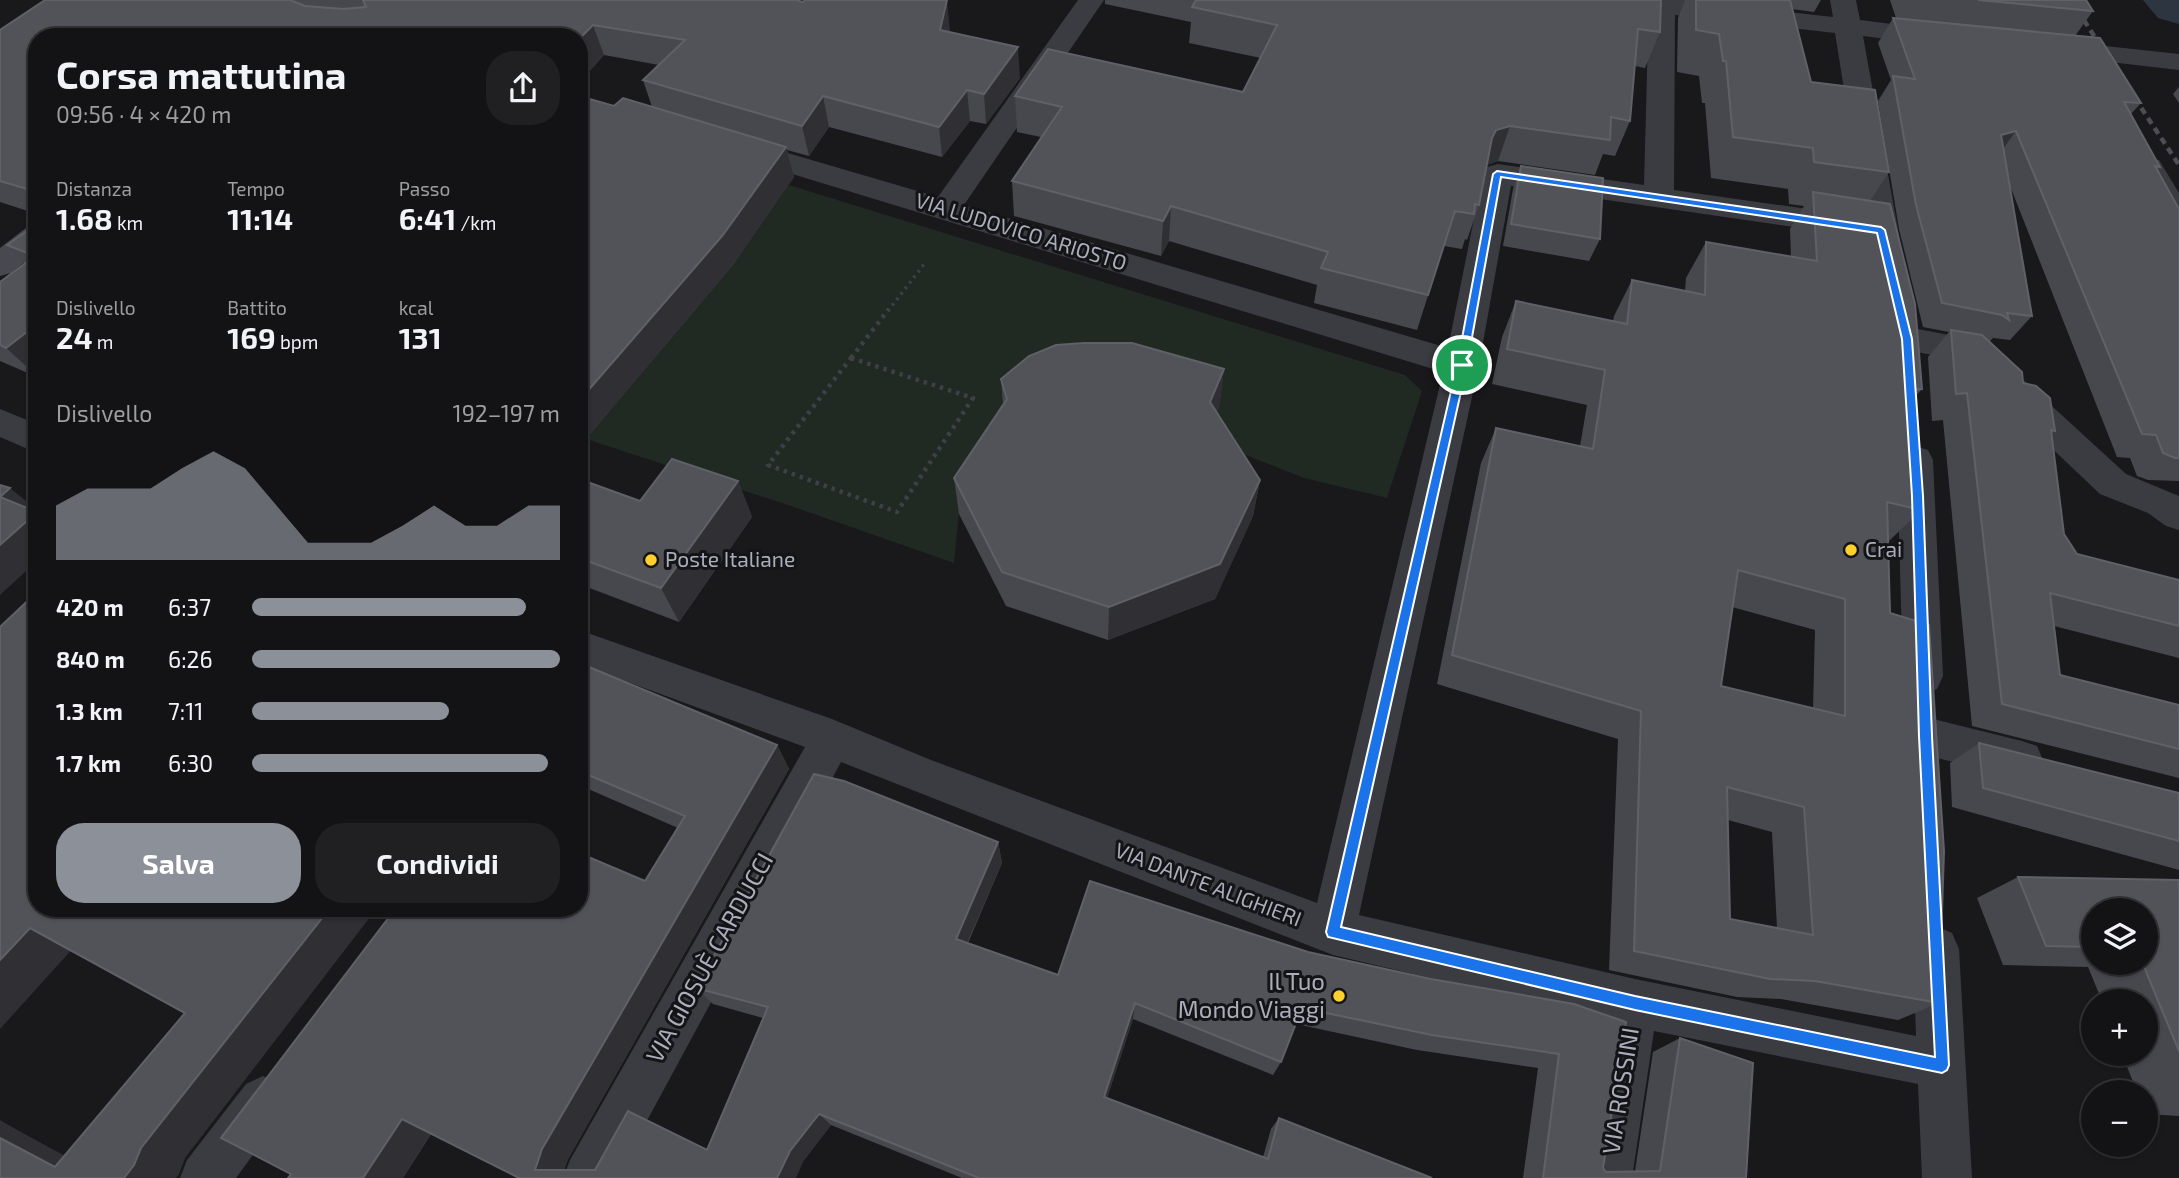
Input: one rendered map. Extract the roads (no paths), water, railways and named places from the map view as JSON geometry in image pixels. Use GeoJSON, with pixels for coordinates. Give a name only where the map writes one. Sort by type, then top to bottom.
{"type":"FeatureCollection","features":[{"type":"Feature","properties":{"kind":"street"},"geometry":{"type":"LineString","coordinates":[[946,209],[1091,0]]}},
{"type":"Feature","properties":{"kind":"street"},"geometry":{"type":"LineString","coordinates":[[1843,0],[1850,29],[1881,230],[1907,339],[1910,378]]}},
{"type":"Feature","properties":{"kind":"street"},"geometry":{"type":"LineString","coordinates":[[1659,198],[1662,3],[1850,29],[1961,40]]}},
{"type":"Feature","properties":{"kind":"street"},"geometry":{"type":"LineString","coordinates":[[2029,47],[2088,58],[2179,62]]}},
{"type":"Feature","properties":{"kind":"street","name":"VIA LUDOVICO ARIOSTO"},"geometry":{"type":"LineString","coordinates":[[710,139],[1462,365]]}},
{"type":"Feature","properties":{"kind":"street"},"geometry":{"type":"LineString","coordinates":[[1333,932],[1462,365],[1497,174],[1881,230]]}},
{"type":"Feature","properties":{"kind":"street"},"geometry":{"type":"LineString","coordinates":[[0,265],[28,242]]}},
{"type":"Feature","properties":{"kind":"street"},"geometry":{"type":"LineString","coordinates":[[1907,339],[1969,350],[2113,484],[2161,503],[2179,515]]}},
{"type":"Feature","properties":{"kind":"street"},"geometry":{"type":"LineString","coordinates":[[0,422],[28,435]]}},
{"type":"Feature","properties":{"kind":"street"},"geometry":{"type":"LineString","coordinates":[[1913,430],[1928,778]]}},
{"type":"Feature","properties":{"kind":"street","name":"VIA DANTE ALIGHIERI"},"geometry":{"type":"LineString","coordinates":[[588,662],[832,738],[920,775],[1333,932],[1635,1003],[1942,1065]]}},
{"type":"Feature","properties":{"kind":"street"},"geometry":{"type":"LineString","coordinates":[[1926,736],[2059,769]]}},
{"type":"Feature","properties":{"kind":"street","name":"VIA GIOSUÈ CARDUCCI"},"geometry":{"type":"LineString","coordinates":[[588,1178],[832,738]]}},
{"type":"Feature","properties":{"kind":"street"},"geometry":{"type":"LineString","coordinates":[[1934,915],[1947,1178]]}},
{"type":"Feature","properties":{"kind":"street","name":"VIA ROSSINI"},"geometry":{"type":"LineString","coordinates":[[1608,1178],[1635,1003]]}},
{"type":"Feature","properties":{"kind":"street"},"geometry":{"type":"LineString","coordinates":[[205,1178],[286,1070]]}},
{"type":"Feature","properties":{"kind":"lane"},"geometry":{"type":"LineString","coordinates":[[2143,148],[2179,207]]}},
{"type":"Feature","properties":{"kind":"waterway"},"geometry":{"type":"LineString","coordinates":[[2172,0],[2179,6]]}},
{"type":"Feature","properties":{"kind":"railway"},"geometry":{"type":"LineString","coordinates":[[2071,0],[2105,53]]}},
{"type":"Feature","properties":{"kind":"railway"},"geometry":{"type":"LineString","coordinates":[[2128,88],[2179,165]]}},
{"type":"Feature","properties":{"kind":"place","name":"Crai"},"geometry":{"type":"Point","coordinates":[1851,550]}},
{"type":"Feature","properties":{"kind":"place","name":"Poste Italiane"},"geometry":{"type":"Point","coordinates":[651,560]}},
{"type":"Feature","properties":{"kind":"place","name":"Il Tuo Mondo Viaggi"},"geometry":{"type":"Point","coordinates":[1339,996]}}]}
